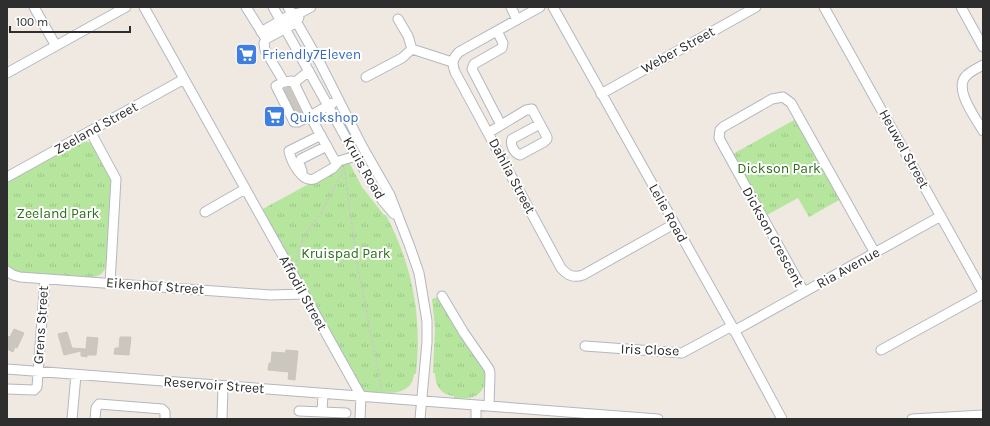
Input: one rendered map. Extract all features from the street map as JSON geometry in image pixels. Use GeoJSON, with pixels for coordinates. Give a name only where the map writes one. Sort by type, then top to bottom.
{"type":"FeatureCollection","features":[{"type":"Feature","properties":{"kind":"street"},"geometry":{"type":"LineString","coordinates":[[34,7],[56,46]]}},
{"type":"Feature","properties":{"kind":"street"},"geometry":{"type":"LineString","coordinates":[[7,73],[126,7]]}},
{"type":"Feature","properties":{"kind":"street","name":"Affodil Street"},"geometry":{"type":"LineString","coordinates":[[144,7],[360,396]]}},
{"type":"Feature","properties":{"kind":"street"},"geometry":{"type":"LineString","coordinates":[[246,7],[263,36],[265,50],[284,82]]}},
{"type":"Feature","properties":{"kind":"street","name":"Kruis Road"},"geometry":{"type":"LineString","coordinates":[[273,7],[356,156],[382,200],[399,222]]}},
{"type":"Feature","properties":{"kind":"street"},"geometry":{"type":"LineString","coordinates":[[263,36],[280,20],[311,7]]}},
{"type":"Feature","properties":{"kind":"street"},"geometry":{"type":"LineString","coordinates":[[412,49],[452,62],[454,56],[459,52],[540,7]]}},
{"type":"Feature","properties":{"kind":"street","name":"Lelie Road"},"geometry":{"type":"LineString","coordinates":[[553,7],[733,328],[782,419]]}},
{"type":"Feature","properties":{"kind":"street","name":"Weber Street"},"geometry":{"type":"LineString","coordinates":[[601,94],[756,7]]}},
{"type":"Feature","properties":{"kind":"street","name":"Heuwel Street"},"geometry":{"type":"LineString","coordinates":[[824,7],[983,293]]}},
{"type":"Feature","properties":{"kind":"street"},"geometry":{"type":"LineString","coordinates":[[961,7],[983,47]]}},
{"type":"Feature","properties":{"kind":"street"},"geometry":{"type":"LineString","coordinates":[[512,8],[517,20]]}},
{"type":"Feature","properties":{"kind":"street"},"geometry":{"type":"LineString","coordinates":[[263,36],[285,28],[294,14]]}},
{"type":"Feature","properties":{"kind":"street","name":"Kruis Road"},"geometry":{"type":"LineString","coordinates":[[294,14],[362,146],[390,195],[419,273],[424,302],[427,337],[420,419]]}},
{"type":"Feature","properties":{"kind":"street"},"geometry":{"type":"LineString","coordinates":[[398,19],[408,36],[412,49]]}},
{"type":"Feature","properties":{"kind":"street"},"geometry":{"type":"LineString","coordinates":[[497,31],[503,43],[502,48],[474,64],[472,69],[501,125]]}},
{"type":"Feature","properties":{"kind":"street"},"geometry":{"type":"LineString","coordinates":[[366,77],[402,58],[412,49]]}},
{"type":"Feature","properties":{"kind":"street","name":"Dahlia Street"},"geometry":{"type":"LineString","coordinates":[[452,62],[455,72],[561,268],[566,274],[577,277],[583,275],[674,224]]}},
{"type":"Feature","properties":{"kind":"street"},"geometry":{"type":"LineString","coordinates":[[983,65],[967,75],[963,80],[962,85],[964,96],[983,131]]}},
{"type":"Feature","properties":{"kind":"street"},"geometry":{"type":"LineString","coordinates":[[294,83],[309,71]]}},
{"type":"Feature","properties":{"kind":"street","name":"Zeeland Street"},"geometry":{"type":"LineString","coordinates":[[7,177],[184,79]]}},
{"type":"Feature","properties":{"kind":"street"},"geometry":{"type":"LineString","coordinates":[[337,159],[327,146],[310,116],[294,83],[290,81],[284,82],[276,88],[293,121],[298,122],[310,116],[339,99]]}},
{"type":"Feature","properties":{"kind":"street","name":"Dickson Crescent"},"geometry":{"type":"LineString","coordinates":[[804,292],[719,138],[720,130],[723,127],[772,99],[783,97],[791,103],[875,253]]}},
{"type":"Feature","properties":{"kind":"street"},"geometry":{"type":"LineString","coordinates":[[488,132],[529,109],[533,111],[540,124]]}},
{"type":"Feature","properties":{"kind":"street"},"geometry":{"type":"LineString","coordinates":[[90,131],[116,179],[110,283]]}},
{"type":"Feature","properties":{"kind":"street"},"geometry":{"type":"LineString","coordinates":[[321,135],[290,150],[290,154],[300,174],[306,179],[314,179],[333,168],[337,159],[351,145]]}},
{"type":"Feature","properties":{"kind":"street"},"geometry":{"type":"LineString","coordinates":[[306,179],[300,165],[300,161],[327,146]]}},
{"type":"Feature","properties":{"kind":"street"},"geometry":{"type":"LineString","coordinates":[[337,159],[356,156]]}},
{"type":"Feature","properties":{"kind":"street"},"geometry":{"type":"LineString","coordinates":[[205,212],[246,189]]}},
{"type":"Feature","properties":{"kind":"street","name":"Ria Avenue"},"geometry":{"type":"LineString","coordinates":[[733,328],[804,292],[941,216]]}},
{"type":"Feature","properties":{"kind":"street","name":"Eikenhof Street"},"geometry":{"type":"LineString","coordinates":[[7,271],[16,276],[270,295],[304,294]]}},
{"type":"Feature","properties":{"kind":"street","name":"Grens Street"},"geometry":{"type":"LineString","coordinates":[[7,389],[36,390],[45,278]]}},
{"type":"Feature","properties":{"kind":"street"},"geometry":{"type":"LineString","coordinates":[[881,350],[983,293]]}},
{"type":"Feature","properties":{"kind":"street"},"geometry":{"type":"LineString","coordinates":[[442,296],[464,333],[489,369],[489,406]]}},
{"type":"Feature","properties":{"kind":"street","name":"Iris Close"},"geometry":{"type":"LineString","coordinates":[[585,346],[682,353],[733,328]]}},
{"type":"Feature","properties":{"kind":"street","name":"Reservoir Street"},"geometry":{"type":"LineString","coordinates":[[7,369],[422,401]]}},
{"type":"Feature","properties":{"kind":"street"},"geometry":{"type":"LineString","coordinates":[[72,419],[76,375]]}},
{"type":"Feature","properties":{"kind":"street"},"geometry":{"type":"LineString","coordinates":[[222,419],[223,386]]}},
{"type":"Feature","properties":{"kind":"street"},"geometry":{"type":"LineString","coordinates":[[322,412],[323,394]]}},
{"type":"Feature","properties":{"kind":"street"},"geometry":{"type":"LineString","coordinates":[[360,396],[361,418]]}},
{"type":"Feature","properties":{"kind":"street"},"geometry":{"type":"LineString","coordinates":[[422,401],[658,419]]}},
{"type":"Feature","properties":{"kind":"street"},"geometry":{"type":"LineString","coordinates":[[95,419],[96,406],[99,404],[162,409],[165,412],[164,419]]}},
{"type":"Feature","properties":{"kind":"street"},"geometry":{"type":"LineString","coordinates":[[476,405],[476,419]]}},
{"type":"Feature","properties":{"kind":"street"},"geometry":{"type":"LineString","coordinates":[[299,411],[346,413]]}},
{"type":"Feature","properties":{"kind":"street"},"geometry":{"type":"LineString","coordinates":[[912,419],[983,415]]}},
{"type":"Feature","properties":{"kind":"path"},"geometry":{"type":"LineString","coordinates":[[337,159],[344,169],[358,269],[373,340],[383,398]]}},
{"type":"Feature","properties":{"kind":"path"},"geometry":{"type":"LineString","coordinates":[[292,274],[304,236],[321,213],[344,169]]}},
{"type":"Feature","properties":{"kind":"green space","name":"Dickson Park"},"geometry":{"type":"Polygon","coordinates":[[[796,119],[841,199],[809,217],[798,198],[765,216],[731,155],[796,119]]]}},
{"type":"Feature","properties":{"kind":"green space","name":"Zeeland Park"},"geometry":{"type":"Polygon","coordinates":[[[85,141],[94,146],[112,182],[106,266],[104,271],[95,277],[92,277],[19,272],[12,269],[7,264],[7,182],[80,142],[85,141]]]}},
{"type":"Feature","properties":{"kind":"green space","name":"Kruispad Park"},"geometry":{"type":"Polygon","coordinates":[[[349,162],[362,187],[384,215],[386,215],[403,254],[409,273],[416,312],[418,353],[416,374],[414,374],[409,386],[400,391],[388,393],[370,392],[361,389],[261,210],[349,162]]]}},
{"type":"Feature","properties":{"kind":"green space"},"geometry":{"type":"Polygon","coordinates":[[[438,297],[468,348],[483,367],[485,372],[484,387],[482,391],[474,397],[454,398],[454,396],[442,392],[436,382],[435,373],[433,373],[435,329],[432,299],[438,297]]]}},
{"type":"Feature","properties":{"kind":"building"},"geometry":{"type":"Polygon","coordinates":[[[289,87],[302,113],[297,116],[284,89],[289,87]]]}},
{"type":"Feature","properties":{"kind":"building"},"geometry":{"type":"Polygon","coordinates":[[[14,329],[24,333],[17,348],[15,347],[13,352],[7,349],[7,336],[10,337],[14,329]]]}},
{"type":"Feature","properties":{"kind":"building"},"geometry":{"type":"Polygon","coordinates":[[[67,332],[72,348],[86,349],[87,337],[98,338],[96,355],[87,355],[87,357],[81,356],[81,351],[64,355],[58,334],[67,332]]]}},
{"type":"Feature","properties":{"kind":"building"},"geometry":{"type":"Polygon","coordinates":[[[120,337],[131,337],[129,355],[114,354],[115,348],[119,348],[120,337]]]}},
{"type":"Feature","properties":{"kind":"building"},"geometry":{"type":"Polygon","coordinates":[[[286,350],[298,351],[295,380],[288,379],[289,372],[268,370],[269,363],[271,363],[272,352],[285,353],[286,350]]]}},
{"type":"Feature","properties":{"kind":"place","name":"Friendly7Eleven"},"geometry":{"type":"Point","coordinates":[246,54]}},
{"type":"Feature","properties":{"kind":"place","name":"Quickshop"},"geometry":{"type":"Point","coordinates":[274,117]}}]}
